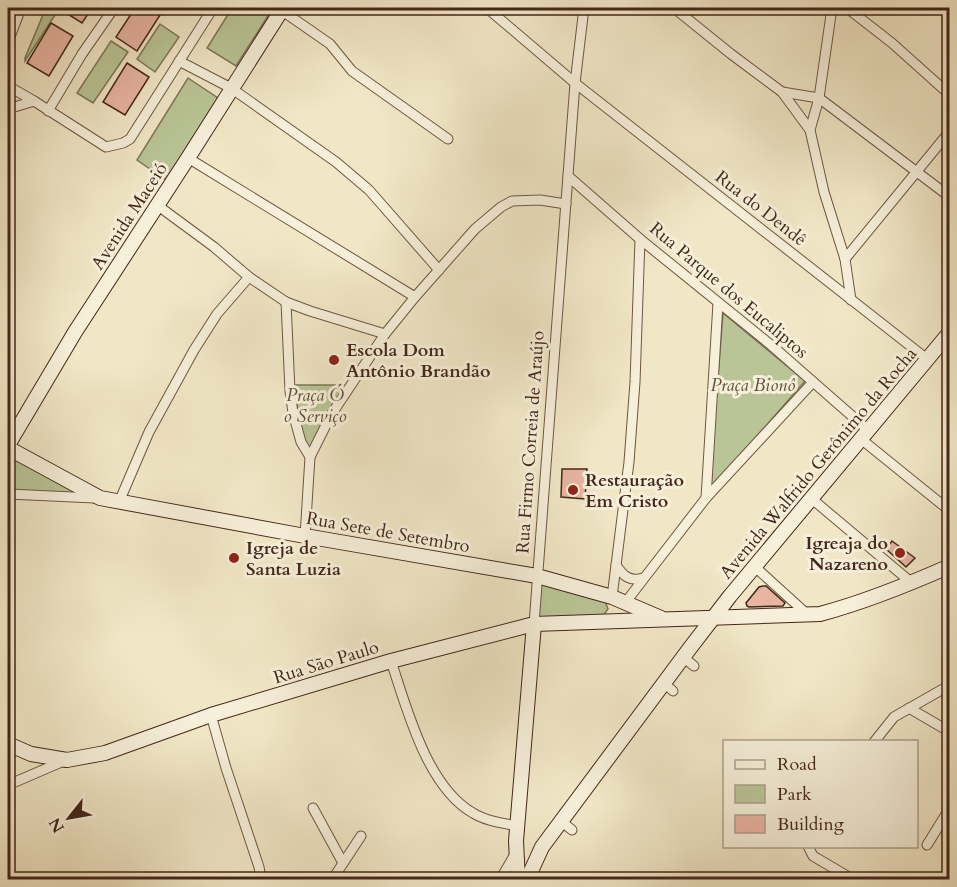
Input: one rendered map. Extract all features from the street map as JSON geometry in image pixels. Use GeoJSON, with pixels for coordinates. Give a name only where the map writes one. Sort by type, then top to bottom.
{"type":"FeatureCollection","features":[{"type":"Feature","properties":{"kind":"street"},"geometry":{"type":"LineString","coordinates":[[8,42],[21,8]]}},
{"type":"Feature","properties":{"kind":"street"},"geometry":{"type":"LineString","coordinates":[[48,111],[82,54],[114,8]]}},
{"type":"Feature","properties":{"kind":"street"},"geometry":{"type":"LineString","coordinates":[[8,86],[106,147],[123,143],[130,139],[213,8]]}},
{"type":"Feature","properties":{"kind":"street","name":"Rua do Dendê"},"geometry":{"type":"LineString","coordinates":[[487,8],[575,83],[927,359]]}},
{"type":"Feature","properties":{"kind":"street","name":"Rua Firmo Correia de Araújo"},"geometry":{"type":"LineString","coordinates":[[518,879],[517,826],[575,83],[584,8]]}},
{"type":"Feature","properties":{"kind":"street"},"geometry":{"type":"LineString","coordinates":[[674,8],[782,92],[810,130],[845,259],[851,300]]}},
{"type":"Feature","properties":{"kind":"street"},"geometry":{"type":"LineString","coordinates":[[810,130],[819,98],[832,8]]}},
{"type":"Feature","properties":{"kind":"street"},"geometry":{"type":"LineString","coordinates":[[847,8],[892,43],[950,95]]}},
{"type":"Feature","properties":{"kind":"street"},"geometry":{"type":"LineString","coordinates":[[282,9],[330,44],[352,71],[448,139]]}},
{"type":"Feature","properties":{"kind":"street","name":"Avenida Maceió"},"geometry":{"type":"LineString","coordinates":[[8,447],[75,332],[282,9]]}},
{"type":"Feature","properties":{"kind":"street"},"geometry":{"type":"LineString","coordinates":[[179,61],[231,88],[336,162],[369,190],[439,270]]}},
{"type":"Feature","properties":{"kind":"street"},"geometry":{"type":"LineString","coordinates":[[782,92],[819,98],[950,197]]}},
{"type":"Feature","properties":{"kind":"street"},"geometry":{"type":"LineString","coordinates":[[8,109],[34,101]]}},
{"type":"Feature","properties":{"kind":"street"},"geometry":{"type":"LineString","coordinates":[[845,259],[950,131]]}},
{"type":"Feature","properties":{"kind":"street"},"geometry":{"type":"LineString","coordinates":[[188,158],[415,297]]}},
{"type":"Feature","properties":{"kind":"street","name":"Rua Parque dos Eucaliptos"},"geometry":{"type":"LineString","coordinates":[[568,176],[640,239],[771,345],[813,382],[865,435],[950,511]]}},
{"type":"Feature","properties":{"kind":"street"},"geometry":{"type":"LineString","coordinates":[[305,536],[310,457],[331,415],[385,334],[475,229],[501,207],[512,201],[540,200],[566,204]]}},
{"type":"Feature","properties":{"kind":"street"},"geometry":{"type":"LineString","coordinates":[[157,205],[214,247],[249,277],[286,302],[385,334]]}},
{"type":"Feature","properties":{"kind":"street"},"geometry":{"type":"LineString","coordinates":[[608,621],[613,619],[618,610],[616,565],[630,450],[640,239]]}},
{"type":"Feature","properties":{"kind":"street"},"geometry":{"type":"LineString","coordinates":[[119,501],[149,432],[194,350],[218,314],[249,277]]}},
{"type":"Feature","properties":{"kind":"street"},"geometry":{"type":"LineString","coordinates":[[286,302],[293,413],[301,442],[310,457]]}},
{"type":"Feature","properties":{"kind":"street"},"geometry":{"type":"LineString","coordinates":[[706,498],[718,303]]}},
{"type":"Feature","properties":{"kind":"street","name":"Avenida Walfrido Gerônimo da Rocha"},"geometry":{"type":"LineString","coordinates":[[714,617],[950,332]]}},
{"type":"Feature","properties":{"kind":"street"},"geometry":{"type":"LineString","coordinates":[[618,600],[644,578],[706,498],[813,382]]}},
{"type":"Feature","properties":{"kind":"street","name":"Rua Sete de Setembro"},"geometry":{"type":"LineString","coordinates":[[8,447],[100,498]]}},
{"type":"Feature","properties":{"kind":"street","name":"Rua Sete de Setembro"},"geometry":{"type":"LineString","coordinates":[[8,494],[100,498],[537,576],[618,600],[665,620]]}},
{"type":"Feature","properties":{"kind":"street"},"geometry":{"type":"LineString","coordinates":[[812,499],[912,583]]}},
{"type":"Feature","properties":{"kind":"street"},"geometry":{"type":"LineString","coordinates":[[616,565],[623,576],[631,579],[644,578]]}},
{"type":"Feature","properties":{"kind":"street"},"geometry":{"type":"LineString","coordinates":[[754,566],[808,615]]}},
{"type":"Feature","properties":{"kind":"street","name":"Rua São Paulo"},"geometry":{"type":"LineString","coordinates":[[8,785],[67,760],[105,753],[211,715],[390,661],[534,624],[820,614],[855,605],[950,566]]}},
{"type":"Feature","properties":{"kind":"street"},"geometry":{"type":"LineString","coordinates":[[730,596],[743,616]]}},
{"type":"Feature","properties":{"kind":"street"},"geometry":{"type":"LineString","coordinates":[[527,879],[542,847],[567,825],[668,687],[714,617]]}},
{"type":"Feature","properties":{"kind":"street"},"geometry":{"type":"LineString","coordinates":[[685,618],[690,638],[689,657]]}},
{"type":"Feature","properties":{"kind":"street"},"geometry":{"type":"LineString","coordinates":[[390,661],[411,722],[426,757],[440,781],[454,799],[473,813],[517,826]]}},
{"type":"Feature","properties":{"kind":"street"},"geometry":{"type":"LineString","coordinates":[[875,740],[894,717],[950,685]]}},
{"type":"Feature","properties":{"kind":"street"},"geometry":{"type":"LineString","coordinates":[[909,708],[950,732]]}},
{"type":"Feature","properties":{"kind":"street"},"geometry":{"type":"LineString","coordinates":[[211,715],[261,879]]}},
{"type":"Feature","properties":{"kind":"street"},"geometry":{"type":"LineString","coordinates":[[8,744],[31,754],[67,760]]}},
{"type":"Feature","properties":{"kind":"street"},"geometry":{"type":"LineString","coordinates":[[313,808],[343,863]]}},
{"type":"Feature","properties":{"kind":"street"},"geometry":{"type":"LineString","coordinates":[[927,845],[950,808]]}},
{"type":"Feature","properties":{"kind":"street"},"geometry":{"type":"LineString","coordinates":[[332,879],[361,836]]}},
{"type":"Feature","properties":{"kind":"street"},"geometry":{"type":"LineString","coordinates":[[500,879],[516,846],[542,847]]}},
{"type":"Feature","properties":{"kind":"street"},"geometry":{"type":"LineString","coordinates":[[808,848],[813,856],[854,879]]}},
{"type":"Feature","properties":{"kind":"street"},"geometry":{"type":"LineString","coordinates":[[259,867],[269,879]]}},
{"type":"Feature","properties":{"kind":"green space"},"geometry":{"type":"Polygon","coordinates":[[[232,8],[273,8],[236,66],[207,48],[232,8]]]}},
{"type":"Feature","properties":{"kind":"green space"},"geometry":{"type":"Polygon","coordinates":[[[45,10],[55,15],[25,61],[25,58],[45,10]]]}},
{"type":"Feature","properties":{"kind":"green space"},"geometry":{"type":"Polygon","coordinates":[[[160,24],[179,37],[155,72],[137,59],[160,24]]]}},
{"type":"Feature","properties":{"kind":"green space"},"geometry":{"type":"Polygon","coordinates":[[[111,41],[128,52],[93,103],[77,93],[111,41]]]}},
{"type":"Feature","properties":{"kind":"green space"},"geometry":{"type":"Polygon","coordinates":[[[188,78],[218,98],[166,180],[137,160],[188,78]]]}},
{"type":"Feature","properties":{"kind":"green space","name":"Praça Bionô"},"geometry":{"type":"Polygon","coordinates":[[[723,313],[805,381],[709,491],[723,313]]]}},
{"type":"Feature","properties":{"kind":"green space","name":"Praça Ó o Serviço"},"geometry":{"type":"Polygon","coordinates":[[[294,385],[347,385],[310,452],[302,438],[294,385]]]}},
{"type":"Feature","properties":{"kind":"green space"},"geometry":{"type":"Polygon","coordinates":[[[11,456],[88,495],[8,491],[8,463],[11,456]]]}},
{"type":"Feature","properties":{"kind":"green space"},"geometry":{"type":"Polygon","coordinates":[[[540,581],[605,601],[608,609],[601,619],[537,621],[540,581]]]}},
{"type":"Feature","properties":{"kind":"building"},"geometry":{"type":"Polygon","coordinates":[[[58,8],[92,8],[82,23],[58,8]]]}},
{"type":"Feature","properties":{"kind":"building"},"geometry":{"type":"Polygon","coordinates":[[[135,8],[155,8],[162,12],[137,51],[116,37],[135,8]]]}},
{"type":"Feature","properties":{"kind":"building"},"geometry":{"type":"Polygon","coordinates":[[[51,23],[73,36],[49,76],[27,63],[51,23]]]}},
{"type":"Feature","properties":{"kind":"building"},"geometry":{"type":"Polygon","coordinates":[[[127,63],[149,77],[125,115],[103,102],[127,63]]]}},
{"type":"Feature","properties":{"kind":"building","name":"Restauração Em Cristo"},"geometry":{"type":"Polygon","coordinates":[[[562,469],[587,469],[585,499],[561,497],[562,469]]]}},
{"type":"Feature","properties":{"kind":"building","name":"Igreaja do Nazareno"},"geometry":{"type":"Polygon","coordinates":[[[892,541],[915,558],[906,567],[886,549],[892,541]]]}},
{"type":"Feature","properties":{"kind":"building"},"geometry":{"type":"Polygon","coordinates":[[[766,586],[785,603],[783,606],[747,606],[746,603],[759,587],[766,586]]]}},
{"type":"Feature","properties":{"kind":"place","name":"Escola Dom Antônio Brandão"},"geometry":{"type":"Point","coordinates":[334,360]}},
{"type":"Feature","properties":{"kind":"place","name":"Restauração Em Cristo"},"geometry":{"type":"Point","coordinates":[573,490]}},
{"type":"Feature","properties":{"kind":"place","name":"Igreaja do Nazareno"},"geometry":{"type":"Point","coordinates":[900,553]}},
{"type":"Feature","properties":{"kind":"place","name":"Igreja de Santa Luzia"},"geometry":{"type":"Point","coordinates":[234,558]}}]}
